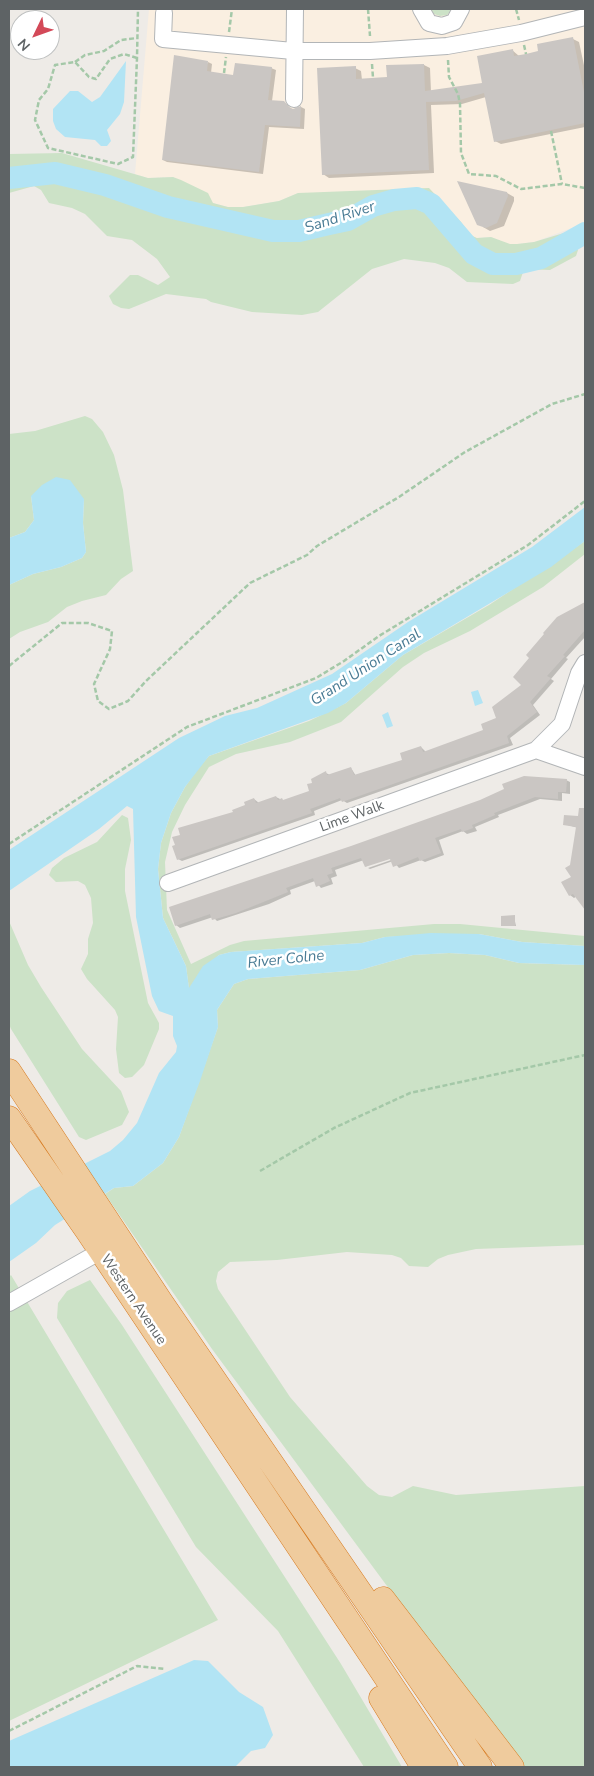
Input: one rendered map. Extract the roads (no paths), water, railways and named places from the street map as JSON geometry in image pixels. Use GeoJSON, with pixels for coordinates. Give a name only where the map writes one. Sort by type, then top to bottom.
{"type":"FeatureCollection","features":[{"type":"Feature","properties":{"kind":"highway","name":"Western Avenue"},"geometry":{"type":"LineString","coordinates":[[9,1071],[68,1159],[98,1234],[255,1484]]}},
{"type":"Feature","properties":{"kind":"highway","name":"Western Avenue"},"geometry":{"type":"LineString","coordinates":[[9,1118],[48,1175],[98,1234],[161,1302]]}},
{"type":"Feature","properties":{"kind":"highway"},"geometry":{"type":"LineString","coordinates":[[161,1302],[480,1767]]}},
{"type":"Feature","properties":{"kind":"highway"},"geometry":{"type":"LineString","coordinates":[[161,1302],[372,1585],[512,1767]]}},
{"type":"Feature","properties":{"kind":"highway"},"geometry":{"type":"LineString","coordinates":[[255,1484],[423,1767]]}},
{"type":"Feature","properties":{"kind":"highway"},"geometry":{"type":"LineString","coordinates":[[255,1484],[446,1767]]}},
{"type":"Feature","properties":{"kind":"street"},"geometry":{"type":"LineString","coordinates":[[294,99],[293,51],[295,9]]}},
{"type":"Feature","properties":{"kind":"street"},"geometry":{"type":"LineString","coordinates":[[421,9],[429,23],[442,26],[454,22],[461,9]]}},
{"type":"Feature","properties":{"kind":"street"},"geometry":{"type":"LineString","coordinates":[[164,13],[163,39],[293,51],[370,51],[447,46],[521,33],[585,17]]}},
{"type":"Feature","properties":{"kind":"street"},"geometry":{"type":"LineString","coordinates":[[442,26],[447,46]]}},
{"type":"Feature","properties":{"kind":"street"},"geometry":{"type":"LineString","coordinates":[[585,663],[578,673],[562,724],[536,750],[585,767]]}},
{"type":"Feature","properties":{"kind":"street","name":"Lime Walk"},"geometry":{"type":"LineString","coordinates":[[168,883],[536,750]]}},
{"type":"Feature","properties":{"kind":"street"},"geometry":{"type":"LineString","coordinates":[[9,1303],[98,1234]]}},
{"type":"Feature","properties":{"kind":"water"},"geometry":{"type":"Polygon","coordinates":[[[126,61],[124,102],[120,114],[107,130],[111,141],[107,146],[101,146],[95,140],[65,137],[56,129],[53,121],[53,109],[70,91],[78,91],[92,102],[100,97],[126,61]]]}},
{"type":"Feature","properties":{"kind":"water"},"geometry":{"type":"Polygon","coordinates":[[[56,477],[70,480],[84,499],[83,523],[86,552],[82,558],[61,567],[33,574],[9,585],[9,538],[25,532],[34,520],[31,496],[42,485],[56,477]]]}},
{"type":"Feature","properties":{"kind":"water"},"geometry":{"type":"Polygon","coordinates":[[[585,507],[585,541],[551,567],[403,655],[346,703],[328,713],[209,756],[185,787],[171,813],[161,843],[158,869],[163,918],[186,966],[189,988],[203,966],[219,955],[231,952],[362,943],[385,937],[431,933],[479,934],[522,942],[585,946],[585,965],[519,963],[485,955],[449,953],[413,955],[360,970],[248,979],[234,984],[217,1010],[218,1027],[200,1081],[179,1137],[163,1163],[133,1186],[114,1188],[55,1225],[36,1243],[9,1262],[9,1206],[30,1191],[110,1151],[123,1140],[137,1123],[159,1073],[176,1052],[177,1046],[173,1036],[173,1016],[159,1011],[152,996],[136,917],[133,809],[127,806],[99,829],[9,891],[9,850],[179,738],[225,716],[257,708],[332,674],[408,622],[532,547],[585,507]]]}},
{"type":"Feature","properties":{"kind":"water"},"geometry":{"type":"Polygon","coordinates":[[[478,690],[483,703],[475,706],[471,692],[478,690]]]}},
{"type":"Feature","properties":{"kind":"water"},"geometry":{"type":"Polygon","coordinates":[[[388,712],[393,726],[387,728],[382,715],[388,712]]]}},
{"type":"Feature","properties":{"kind":"water"},"geometry":{"type":"Polygon","coordinates":[[[194,1660],[208,1661],[239,1692],[263,1707],[273,1735],[265,1748],[251,1751],[235,1767],[9,1767],[9,1741],[194,1660]]]}},
{"type":"Feature","properties":{"kind":"waterway","name":"Sand River"},"geometry":{"type":"LineString","coordinates":[[9,178],[55,173],[105,185],[168,207],[273,231],[299,231],[348,220],[373,206],[394,200],[417,198],[431,204],[474,254],[493,264],[516,264],[541,258],[585,233]]}},
{"type":"Feature","properties":{"kind":"water label","name":"Grand Union Canal"},"geometry":{"type":"Point","coordinates":[366,668]}},
{"type":"Feature","properties":{"kind":"water label","name":"River Colne"},"geometry":{"type":"Point","coordinates":[286,960]}}]}
